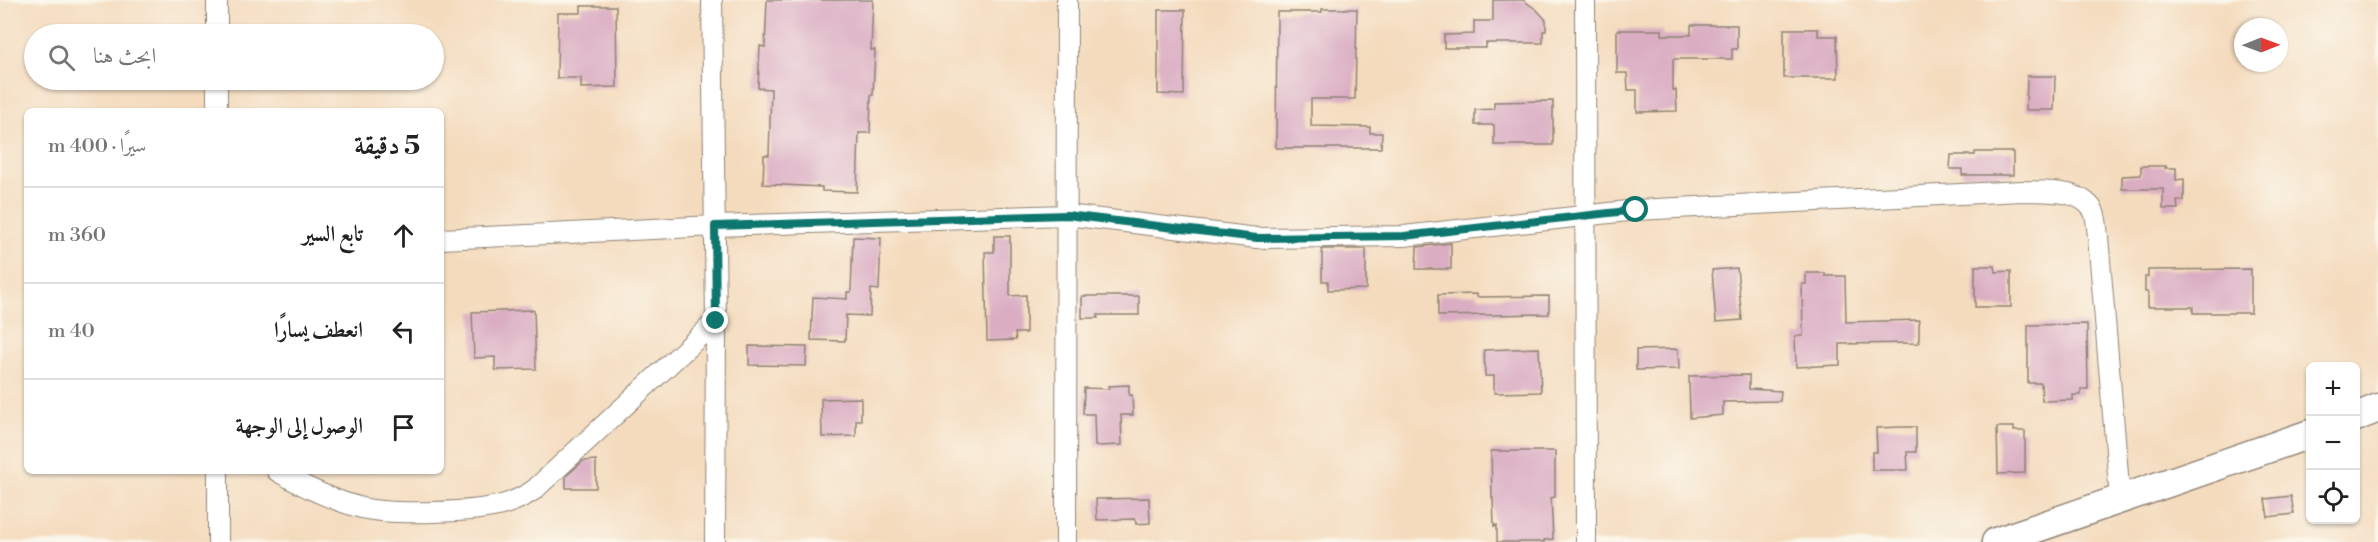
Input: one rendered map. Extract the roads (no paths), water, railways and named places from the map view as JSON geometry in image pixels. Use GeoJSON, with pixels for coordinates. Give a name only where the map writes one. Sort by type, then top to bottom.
{"type":"FeatureCollection","features":[{"type":"Feature","properties":{"kind":"street"},"geometry":{"type":"LineString","coordinates":[[217,0],[217,24]]}},
{"type":"Feature","properties":{"kind":"street"},"geometry":{"type":"LineString","coordinates":[[712,0],[716,321],[715,542]]}},
{"type":"Feature","properties":{"kind":"street"},"geometry":{"type":"LineString","coordinates":[[1066,542],[1067,0]]}},
{"type":"Feature","properties":{"kind":"street"},"geometry":{"type":"LineString","coordinates":[[1585,0],[1586,542]]}},
{"type":"Feature","properties":{"kind":"street"},"geometry":{"type":"LineString","coordinates":[[217,90],[217,108]]}},
{"type":"Feature","properties":{"kind":"street"},"geometry":{"type":"LineString","coordinates":[[444,238],[715,226],[1067,215],[1257,238],[1404,236],[1636,210],[2022,191],[2073,195],[2084,200],[2094,211],[2120,498]]}},
{"type":"Feature","properties":{"kind":"street"},"geometry":{"type":"LineString","coordinates":[[282,474],[304,487],[364,508],[390,512],[505,504],[534,490],[716,321]]}},
{"type":"Feature","properties":{"kind":"street"},"geometry":{"type":"LineString","coordinates":[[2358,416],[2378,408]]}},
{"type":"Feature","properties":{"kind":"street"},"geometry":{"type":"LineString","coordinates":[[1996,542],[2306,435]]}},
{"type":"Feature","properties":{"kind":"street"},"geometry":{"type":"LineString","coordinates":[[218,474],[218,542]]}}]}
